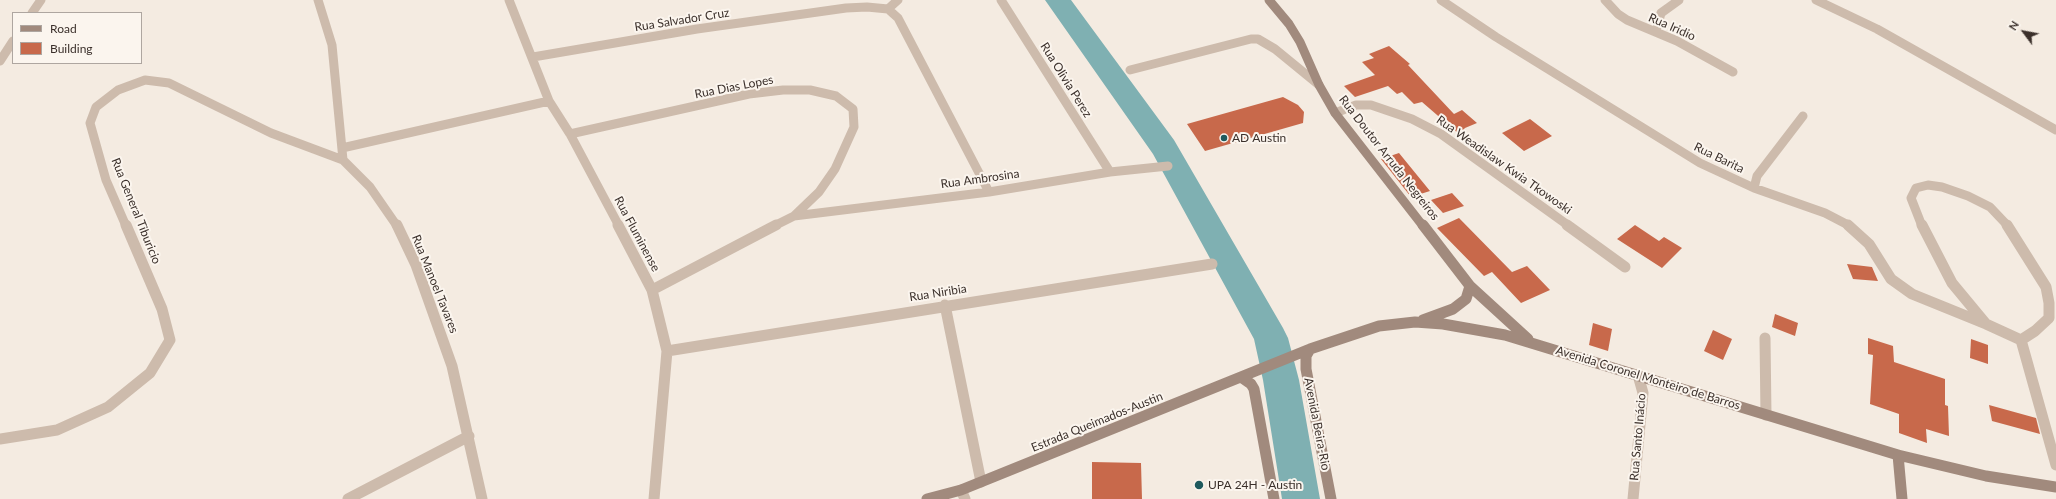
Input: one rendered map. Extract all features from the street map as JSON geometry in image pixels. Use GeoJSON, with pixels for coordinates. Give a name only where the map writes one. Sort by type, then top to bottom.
{"type":"FeatureCollection","features":[{"type":"Feature","properties":{"kind":"main road","name":"Rua Doutor Arruda Negreiros"},"geometry":{"type":"LineString","coordinates":[[1269,0],[1289,24],[1300,42],[1319,85],[1335,113],[1470,286],[1518,331],[1534,343]]}},
{"type":"Feature","properties":{"kind":"main road"},"geometry":{"type":"LineString","coordinates":[[1414,322],[1453,309],[1466,299],[1470,286]]}},
{"type":"Feature","properties":{"kind":"main road","name":"Avenida Coronel Monteiro de Barros"},"geometry":{"type":"LineString","coordinates":[[1242,377],[1310,349],[1379,326],[1414,322],[1478,330],[1534,343],[1898,455],[1986,476],[2056,487]]}},
{"type":"Feature","properties":{"kind":"main road","name":"Avenida Beira-Rio"},"geometry":{"type":"LineString","coordinates":[[1310,349],[1306,356],[1306,370],[1331,499]]}},
{"type":"Feature","properties":{"kind":"main road"},"geometry":{"type":"LineString","coordinates":[[1242,377],[1251,384],[1254,389],[1274,499]]}},
{"type":"Feature","properties":{"kind":"main road","name":"Estrada Queimados-Austin"},"geometry":{"type":"LineString","coordinates":[[927,499],[963,494],[981,482],[1242,377]]}},
{"type":"Feature","properties":{"kind":"main road"},"geometry":{"type":"LineString","coordinates":[[1898,455],[1902,499]]}},
{"type":"Feature","properties":{"kind":"street"},"geometry":{"type":"LineString","coordinates":[[33,12],[41,0]]}},
{"type":"Feature","properties":{"kind":"street"},"geometry":{"type":"LineString","coordinates":[[318,0],[332,45],[343,160]]}},
{"type":"Feature","properties":{"kind":"street","name":"Rua Fluminense"},"geometry":{"type":"LineString","coordinates":[[509,0],[533,57],[549,101],[570,134],[652,290],[667,351],[654,499]]}},
{"type":"Feature","properties":{"kind":"street"},"geometry":{"type":"LineString","coordinates":[[898,0],[888,9],[898,18],[989,192]]}},
{"type":"Feature","properties":{"kind":"street","name":"Rua Olivia Perez"},"geometry":{"type":"LineString","coordinates":[[1001,0],[1110,172]]}},
{"type":"Feature","properties":{"kind":"street","name":"Rua Barita"},"geometry":{"type":"LineString","coordinates":[[1441,0],[1496,37],[1700,163],[1754,188],[1825,213],[1851,227],[1869,244],[1891,279],[1912,294],[2021,340]]}},
{"type":"Feature","properties":{"kind":"street","name":"Rua Iridio"},"geometry":{"type":"LineString","coordinates":[[1605,0],[1626,20],[1677,41],[1734,72]]}},
{"type":"Feature","properties":{"kind":"street"},"geometry":{"type":"LineString","coordinates":[[1656,32],[1661,13],[1679,0]]}},
{"type":"Feature","properties":{"kind":"street"},"geometry":{"type":"LineString","coordinates":[[1816,0],[1877,28],[2056,130]]}},
{"type":"Feature","properties":{"kind":"street","name":"Rua Salvador Cruz"},"geometry":{"type":"LineString","coordinates":[[533,57],[697,29],[846,8],[867,7],[888,9]]}},
{"type":"Feature","properties":{"kind":"street"},"geometry":{"type":"LineString","coordinates":[[1130,70],[1251,39],[1258,39],[1276,49],[1319,85]]}},
{"type":"Feature","properties":{"kind":"street"},"geometry":{"type":"LineString","coordinates":[[0,61],[12,43]]}},
{"type":"Feature","properties":{"kind":"street","name":"Rua General Tiburicio"},"geometry":{"type":"LineString","coordinates":[[0,439],[57,430],[108,407],[150,374],[170,340],[162,309],[106,180],[90,124],[96,107],[118,90],[145,80],[169,83],[271,133],[343,160]]}},
{"type":"Feature","properties":{"kind":"street","name":"Rua Dias Lopes"},"geometry":{"type":"LineString","coordinates":[[570,134],[749,94],[783,90],[810,90],[836,96],[853,109],[854,127],[835,169],[819,192],[794,216],[652,290]]}},
{"type":"Feature","properties":{"kind":"street"},"geometry":{"type":"LineString","coordinates":[[342,148],[549,101]]}},
{"type":"Feature","properties":{"kind":"street","name":"Rua Weadislaw Kwia Tkowoski"},"geometry":{"type":"LineString","coordinates":[[1335,113],[1356,105],[1371,105],[1387,109],[1412,119],[1441,134],[1625,267]]}},
{"type":"Feature","properties":{"kind":"street"},"geometry":{"type":"LineString","coordinates":[[1754,188],[1757,176],[1803,116]]}},
{"type":"Feature","properties":{"kind":"street","name":"Rua Manoel Tavares"},"geometry":{"type":"LineString","coordinates":[[343,160],[370,187],[396,224],[416,265],[452,366],[482,499]]}},
{"type":"Feature","properties":{"kind":"street","name":"Rua Ambrosina"},"geometry":{"type":"LineString","coordinates":[[794,216],[989,192],[1110,172],[1168,166]]}},
{"type":"Feature","properties":{"kind":"street"},"geometry":{"type":"LineString","coordinates":[[1986,324],[1952,283],[1916,214],[1911,198],[1916,188],[1928,185],[1942,187],[1968,196],[1990,208],[2007,225],[2046,287],[2056,295]]}},
{"type":"Feature","properties":{"kind":"street","name":"Rua Niribia"},"geometry":{"type":"LineString","coordinates":[[667,351],[945,305],[1212,264]]}},
{"type":"Feature","properties":{"kind":"street"},"geometry":{"type":"LineString","coordinates":[[2046,287],[2049,303],[2049,318],[2035,331],[2021,340],[2056,465]]}},
{"type":"Feature","properties":{"kind":"street"},"geometry":{"type":"LineString","coordinates":[[945,305],[981,482]]}},
{"type":"Feature","properties":{"kind":"street"},"geometry":{"type":"LineString","coordinates":[[1765,338],[1766,415]]}},
{"type":"Feature","properties":{"kind":"street","name":"Rua Santo Inácio"},"geometry":{"type":"LineString","coordinates":[[1633,499],[1643,393],[1638,375]]}},
{"type":"Feature","properties":{"kind":"street"},"geometry":{"type":"LineString","coordinates":[[348,499],[469,436]]}},
{"type":"Feature","properties":{"kind":"building"},"geometry":{"type":"Polygon","coordinates":[[[1389,46],[1410,64],[1408,65],[1454,114],[1462,110],[1477,123],[1465,128],[1459,134],[1422,102],[1414,104],[1402,92],[1397,94],[1388,86],[1355,97],[1344,86],[1375,75],[1362,62],[1374,58],[1369,54],[1389,46]]]}},
{"type":"Feature","properties":{"kind":"building","name":"AD Austin"},"geometry":{"type":"Polygon","coordinates":[[[1283,97],[1298,105],[1304,112],[1303,123],[1205,151],[1187,124],[1283,97]]]}},
{"type":"Feature","properties":{"kind":"building"},"geometry":{"type":"Polygon","coordinates":[[[1530,119],[1552,136],[1524,151],[1502,133],[1530,119]]]}},
{"type":"Feature","properties":{"kind":"building"},"geometry":{"type":"Polygon","coordinates":[[[1399,153],[1430,191],[1411,197],[1381,159],[1399,153]]]}},
{"type":"Feature","properties":{"kind":"building"},"geometry":{"type":"Polygon","coordinates":[[[1452,193],[1464,206],[1443,213],[1431,200],[1452,193]]]}},
{"type":"Feature","properties":{"kind":"building"},"geometry":{"type":"Polygon","coordinates":[[[1459,218],[1512,272],[1527,266],[1550,290],[1521,303],[1492,272],[1484,276],[1437,228],[1459,218]]]}},
{"type":"Feature","properties":{"kind":"building"},"geometry":{"type":"Polygon","coordinates":[[[1635,225],[1659,241],[1664,237],[1682,248],[1662,268],[1617,239],[1635,225]]]}},
{"type":"Feature","properties":{"kind":"building"},"geometry":{"type":"Polygon","coordinates":[[[1847,264],[1872,267],[1878,281],[1853,279],[1847,264]]]}},
{"type":"Feature","properties":{"kind":"building"},"geometry":{"type":"Polygon","coordinates":[[[1775,314],[1798,323],[1795,336],[1772,327],[1775,314]]]}},
{"type":"Feature","properties":{"kind":"building"},"geometry":{"type":"Polygon","coordinates":[[[1593,323],[1612,329],[1608,351],[1589,345],[1593,323]]]}},
{"type":"Feature","properties":{"kind":"building"},"geometry":{"type":"Polygon","coordinates":[[[1713,330],[1732,339],[1723,360],[1704,351],[1713,330]]]}},
{"type":"Feature","properties":{"kind":"building"},"geometry":{"type":"Polygon","coordinates":[[[1868,338],[1893,346],[1894,362],[1945,379],[1945,405],[1948,406],[1949,436],[1926,429],[1927,443],[1899,433],[1899,414],[1870,404],[1873,355],[1868,354],[1868,338]]]}},
{"type":"Feature","properties":{"kind":"building"},"geometry":{"type":"Polygon","coordinates":[[[1971,339],[1988,345],[1988,364],[1970,358],[1971,339]]]}},
{"type":"Feature","properties":{"kind":"building"},"geometry":{"type":"Polygon","coordinates":[[[1989,405],[2036,418],[2040,434],[1992,421],[1989,405]]]}},
{"type":"Feature","properties":{"kind":"building"},"geometry":{"type":"Polygon","coordinates":[[[1092,462],[1141,463],[1142,499],[1092,499],[1092,462]]]}},
{"type":"Feature","properties":{"kind":"waterway"},"geometry":{"type":"LineString","coordinates":[[1058,0],[1164,147],[1193,196],[1271,338],[1281,380],[1301,499]]}},
{"type":"Feature","properties":{"kind":"place","name":"AD Austin"},"geometry":{"type":"Point","coordinates":[1224,138]}},
{"type":"Feature","properties":{"kind":"place","name":"UPA 24H - Austin"},"geometry":{"type":"Point","coordinates":[1199,485]}}]}
